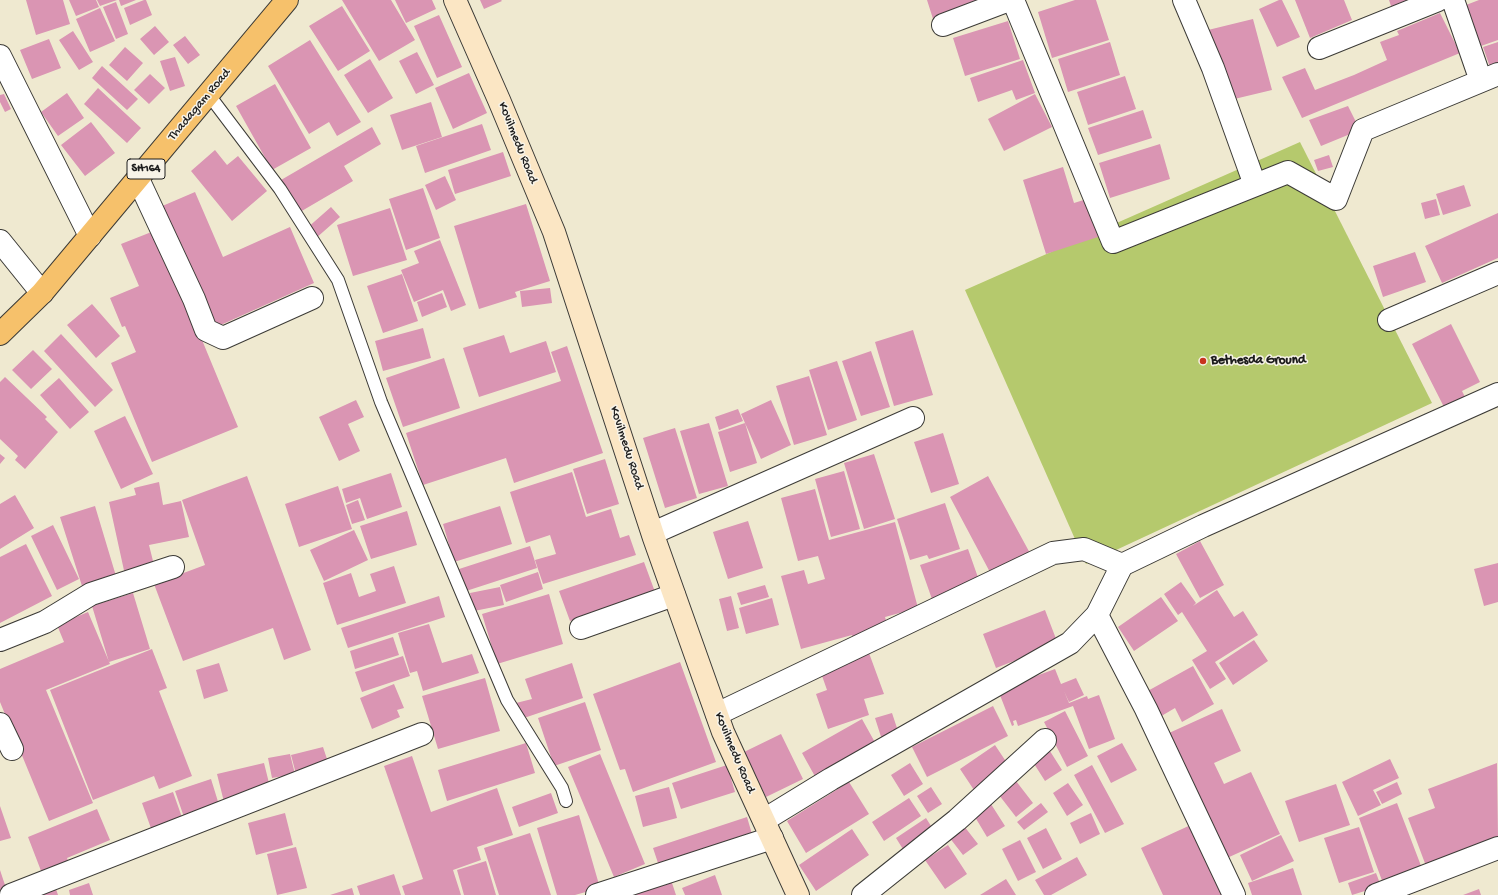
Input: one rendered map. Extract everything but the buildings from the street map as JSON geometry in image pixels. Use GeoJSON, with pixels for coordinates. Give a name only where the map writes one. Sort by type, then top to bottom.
{"type":"FeatureCollection","features":[{"type":"Feature","properties":{"kind":"main road","name":"Thadagam Road"},"geometry":{"type":"LineString","coordinates":[[0,334],[42,293],[287,0]]}},
{"type":"Feature","properties":{"kind":"street","name":"Kovilmedu Road"},"geometry":{"type":"LineString","coordinates":[[455,0],[499,100],[554,232],[653,533],[723,732],[798,895]]}},
{"type":"Feature","properties":{"kind":"street"},"geometry":{"type":"LineString","coordinates":[[942,25],[1009,0]]}},
{"type":"Feature","properties":{"kind":"street"},"geometry":{"type":"LineString","coordinates":[[1013,0],[1113,242],[1288,172],[1336,199],[1363,130],[1490,77],[1453,0]]}},
{"type":"Feature","properties":{"kind":"street"},"geometry":{"type":"LineString","coordinates":[[1184,0],[1213,68],[1255,186]]}},
{"type":"Feature","properties":{"kind":"street"},"geometry":{"type":"LineString","coordinates":[[1319,48],[1438,0]]}},
{"type":"Feature","properties":{"kind":"street"},"geometry":{"type":"LineString","coordinates":[[0,56],[90,236]]}},
{"type":"Feature","properties":{"kind":"street"},"geometry":{"type":"LineString","coordinates":[[138,179],[194,299],[206,330],[223,338],[312,298]]}},
{"type":"Feature","properties":{"kind":"street"},"geometry":{"type":"LineString","coordinates":[[0,241],[42,293]]}},
{"type":"Feature","properties":{"kind":"street"},"geometry":{"type":"LineString","coordinates":[[1389,320],[1498,273]]}},
{"type":"Feature","properties":{"kind":"street"},"geometry":{"type":"LineString","coordinates":[[597,895],[768,829],[831,779],[1070,643],[1096,615],[1122,565],[1203,526],[1498,394]]}},
{"type":"Feature","properties":{"kind":"street"},"geometry":{"type":"LineString","coordinates":[[653,533],[913,418]]}},
{"type":"Feature","properties":{"kind":"street"},"geometry":{"type":"LineString","coordinates":[[717,714],[1053,553],[1084,549],[1122,565]]}},
{"type":"Feature","properties":{"kind":"street"},"geometry":{"type":"LineString","coordinates":[[0,640],[45,622],[91,594],[173,567]]}},
{"type":"Feature","properties":{"kind":"street"},"geometry":{"type":"LineString","coordinates":[[581,628],[674,595]]}},
{"type":"Feature","properties":{"kind":"street"},"geometry":{"type":"LineString","coordinates":[[1096,615],[1146,709],[1234,895]]}},
{"type":"Feature","properties":{"kind":"street"},"geometry":{"type":"LineString","coordinates":[[0,724],[12,749]]}},
{"type":"Feature","properties":{"kind":"street"},"geometry":{"type":"LineString","coordinates":[[12,895],[422,734]]}},
{"type":"Feature","properties":{"kind":"street"},"geometry":{"type":"LineString","coordinates":[[863,895],[957,820],[1045,740]]}},
{"type":"Feature","properties":{"kind":"street"},"geometry":{"type":"LineString","coordinates":[[1376,895],[1498,848]]}},
{"type":"Feature","properties":{"kind":"lane"},"geometry":{"type":"LineString","coordinates":[[209,95],[280,190],[338,280],[381,402],[507,700],[562,788],[566,801]]}},
{"type":"Feature","properties":{"kind":"green space","name":"Bethesda Ground"},"geometry":{"type":"Polygon","coordinates":[[[1300,142],[1432,403],[1086,564],[965,290],[1300,142]]]}},
{"type":"Feature","properties":{"kind":"place","name":"Bethesda Ground"},"geometry":{"type":"Point","coordinates":[1203,361]}}]}
